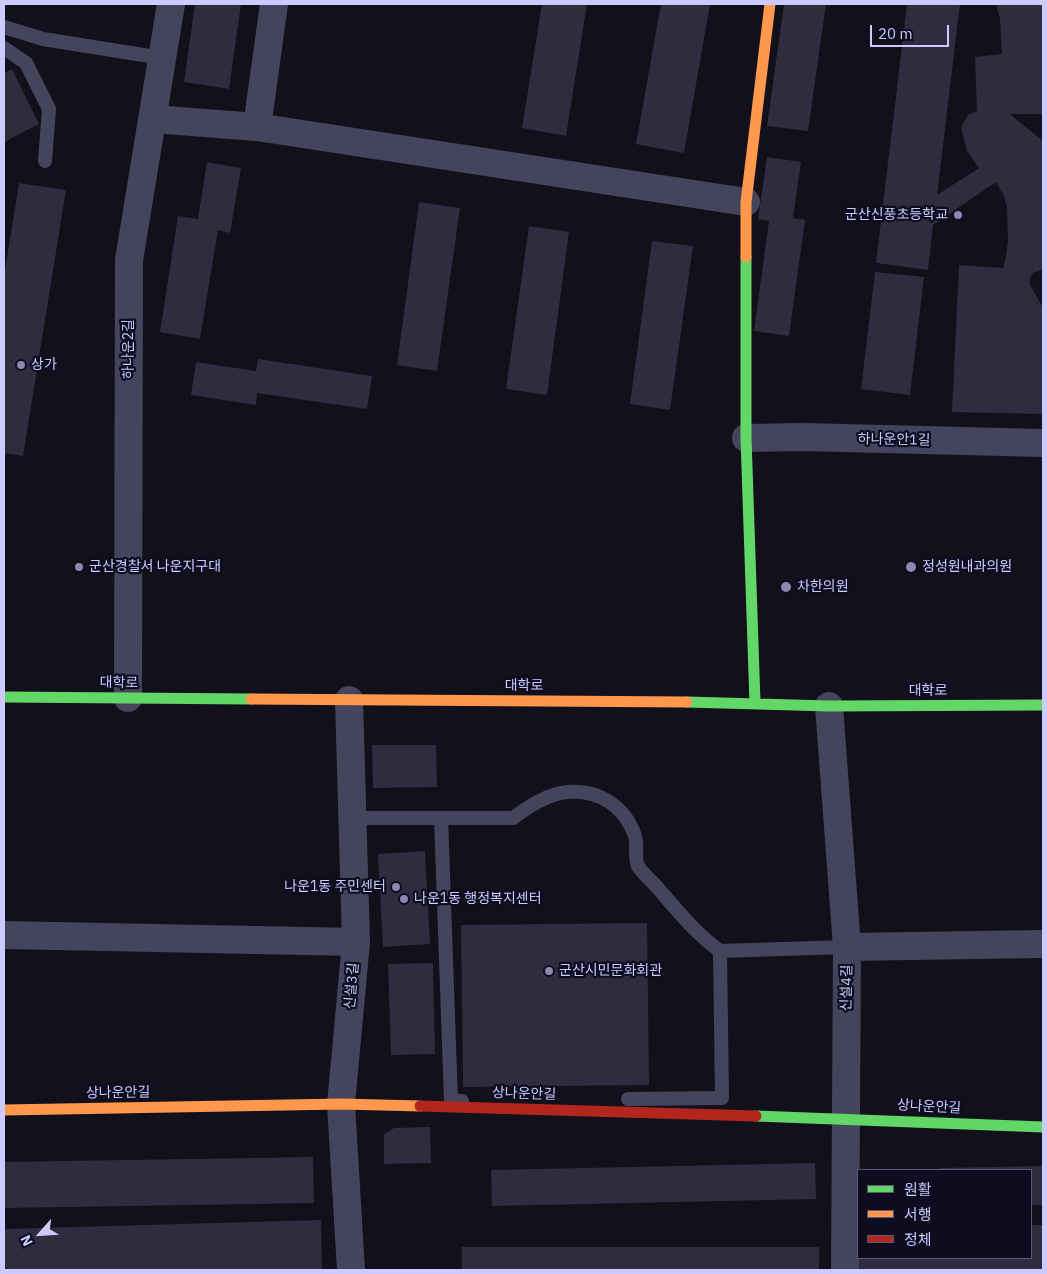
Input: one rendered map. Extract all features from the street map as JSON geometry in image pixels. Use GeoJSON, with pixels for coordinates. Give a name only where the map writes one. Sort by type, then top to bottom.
{"type":"FeatureCollection","features":[{"type":"Feature","properties":{"kind":"street","name":"하나운2길"},"geometry":{"type":"LineString","coordinates":[[128,698],[129,260],[170,4]]}},
{"type":"Feature","properties":{"kind":"street"},"geometry":{"type":"LineString","coordinates":[[257,127],[274,4]]}},
{"type":"Feature","properties":{"kind":"street"},"geometry":{"type":"LineString","coordinates":[[755,703],[746,438],[746,202],[770,4]]}},
{"type":"Feature","properties":{"kind":"street"},"geometry":{"type":"LineString","coordinates":[[153,119],[257,127],[746,202]]}},
{"type":"Feature","properties":{"kind":"street","name":"하나운안1길"},"geometry":{"type":"LineString","coordinates":[[746,438],[804,437],[1043,443]]}},
{"type":"Feature","properties":{"kind":"street","name":"대학로"},"geometry":{"type":"LineString","coordinates":[[4,697],[755,703],[829,706],[1043,706]]}},
{"type":"Feature","properties":{"kind":"street","name":"신설3길"},"geometry":{"type":"LineString","coordinates":[[349,700],[356,942],[341,1104],[351,1270]]}},
{"type":"Feature","properties":{"kind":"street","name":"신설4길"},"geometry":{"type":"LineString","coordinates":[[829,706],[847,947],[845,1270]]}},
{"type":"Feature","properties":{"kind":"street"},"geometry":{"type":"LineString","coordinates":[[4,935],[356,942]]}},
{"type":"Feature","properties":{"kind":"street"},"geometry":{"type":"LineString","coordinates":[[847,947],[1043,944]]}},
{"type":"Feature","properties":{"kind":"street","name":"상나운안길"},"geometry":{"type":"LineString","coordinates":[[4,1110],[341,1104],[845,1118],[1043,1127]]}},
{"type":"Feature","properties":{"kind":"lane"},"geometry":{"type":"LineString","coordinates":[[4,27],[44,39],[162,58]]}},
{"type":"Feature","properties":{"kind":"lane"},"geometry":{"type":"LineString","coordinates":[[4,48],[26,63],[49,109],[45,161]]}},
{"type":"Feature","properties":{"kind":"lane"},"geometry":{"type":"LineString","coordinates":[[353,818],[513,818],[532,804],[566,792],[585,793],[600,797],[614,804],[628,822],[636,837],[638,865],[704,939],[720,951],[847,947]]}},
{"type":"Feature","properties":{"kind":"lane"},"geometry":{"type":"LineString","coordinates":[[441,818],[451,1101],[722,1098],[720,951]]}},
{"type":"Feature","properties":{"kind":"building"},"geometry":{"type":"Polygon","coordinates":[[[195,4],[241,4],[229,89],[184,82],[195,4]]]}},
{"type":"Feature","properties":{"kind":"building"},"geometry":{"type":"Polygon","coordinates":[[[542,4],[587,4],[566,136],[522,128],[542,4]]]}},
{"type":"Feature","properties":{"kind":"building"},"geometry":{"type":"Polygon","coordinates":[[[661,4],[710,4],[684,153],[636,144],[661,4]]]}},
{"type":"Feature","properties":{"kind":"building"},"geometry":{"type":"Polygon","coordinates":[[[784,4],[826,4],[808,131],[767,126],[784,4]]]}},
{"type":"Feature","properties":{"kind":"building"},"geometry":{"type":"Polygon","coordinates":[[[907,4],[960,4],[937,195],[979,168],[967,151],[961,127],[968,115],[977,111],[975,57],[1002,54],[1000,19],[996,4],[1043,4],[1043,114],[1010,114],[1043,141],[1043,269],[1033,273],[1030,278],[1030,285],[1043,308],[1043,414],[952,412],[959,265],[1003,268],[1006,256],[1008,240],[1007,207],[1004,196],[996,182],[933,225],[928,270],[876,263],[907,4]]]}},
{"type":"Feature","properties":{"kind":"building"},"geometry":{"type":"Polygon","coordinates":[[[12,69],[39,124],[4,142],[4,73],[12,69]]]}},
{"type":"Feature","properties":{"kind":"building"},"geometry":{"type":"Polygon","coordinates":[[[767,157],[801,162],[793,218],[805,220],[789,336],[754,331],[769,221],[758,219],[767,157]]]}},
{"type":"Feature","properties":{"kind":"building"},"geometry":{"type":"Polygon","coordinates":[[[207,162],[241,168],[230,233],[218,230],[200,339],[160,332],[178,216],[198,219],[207,162]]]}},
{"type":"Feature","properties":{"kind":"building","name":"상가"},"geometry":{"type":"Polygon","coordinates":[[[19,183],[66,190],[23,456],[4,453],[4,276],[19,183]]]}},
{"type":"Feature","properties":{"kind":"building"},"geometry":{"type":"Polygon","coordinates":[[[419,202],[460,208],[437,371],[397,365],[419,202]]]}},
{"type":"Feature","properties":{"kind":"building"},"geometry":{"type":"Polygon","coordinates":[[[529,226],[569,232],[547,395],[506,389],[529,226]]]}},
{"type":"Feature","properties":{"kind":"building"},"geometry":{"type":"Polygon","coordinates":[[[652,241],[693,246],[670,410],[630,404],[652,241]]]}},
{"type":"Feature","properties":{"kind":"building"},"geometry":{"type":"Polygon","coordinates":[[[875,272],[924,277],[910,395],[861,389],[875,272]]]}},
{"type":"Feature","properties":{"kind":"building"},"geometry":{"type":"Polygon","coordinates":[[[258,359],[372,376],[367,409],[257,393],[256,405],[191,395],[196,362],[256,371],[258,359]]]}},
{"type":"Feature","properties":{"kind":"building"},"geometry":{"type":"Polygon","coordinates":[[[372,745],[436,745],[437,787],[373,788],[372,745]]]}},
{"type":"Feature","properties":{"kind":"building","name":"나운1동 행정복지센터"},"geometry":{"type":"Polygon","coordinates":[[[425,851],[430,944],[383,947],[378,854],[425,851]]]}},
{"type":"Feature","properties":{"kind":"building","name":"군산시민문화회관"},"geometry":{"type":"Polygon","coordinates":[[[647,923],[649,1085],[463,1087],[461,925],[647,923]]]}},
{"type":"Feature","properties":{"kind":"building"},"geometry":{"type":"Polygon","coordinates":[[[433,963],[435,1054],[391,1055],[388,964],[433,963]]]}},
{"type":"Feature","properties":{"kind":"building"},"geometry":{"type":"Polygon","coordinates":[[[430,1127],[431,1163],[384,1164],[384,1134],[394,1128],[430,1127]]]}},
{"type":"Feature","properties":{"kind":"building"},"geometry":{"type":"Polygon","coordinates":[[[313,1157],[314,1203],[4,1208],[4,1162],[313,1157]]]}},
{"type":"Feature","properties":{"kind":"building"},"geometry":{"type":"Polygon","coordinates":[[[815,1163],[816,1199],[492,1206],[491,1170],[815,1163]]]}},
{"type":"Feature","properties":{"kind":"building"},"geometry":{"type":"Polygon","coordinates":[[[1043,1166],[1043,1205],[1032,1205],[1032,1169],[939,1168],[1043,1166]]]}},
{"type":"Feature","properties":{"kind":"building"},"geometry":{"type":"Polygon","coordinates":[[[321,1220],[322,1270],[4,1270],[4,1229],[321,1220]]]}},
{"type":"Feature","properties":{"kind":"building"},"geometry":{"type":"Polygon","coordinates":[[[1032,1225],[1043,1225],[1043,1269],[856,1270],[858,1259],[1032,1259],[1032,1225]]]}},
{"type":"Feature","properties":{"kind":"building"},"geometry":{"type":"Polygon","coordinates":[[[462,1247],[819,1247],[819,1270],[462,1270],[462,1247]]]}},
{"type":"Feature","properties":{"kind":"traffic: fast"},"geometry":{"type":"LineString","coordinates":[[746,257],[746,438],[755,703]]}},
{"type":"Feature","properties":{"kind":"traffic: fast"},"geometry":{"type":"LineString","coordinates":[[4,697],[251,699]]}},
{"type":"Feature","properties":{"kind":"traffic: fast"},"geometry":{"type":"LineString","coordinates":[[687,702],[829,706],[1043,705]]}},
{"type":"Feature","properties":{"kind":"traffic: fast"},"geometry":{"type":"LineString","coordinates":[[756,1116],[1043,1127]]}},
{"type":"Feature","properties":{"kind":"traffic: slow"},"geometry":{"type":"LineString","coordinates":[[746,257],[746,202],[770,4]]}},
{"type":"Feature","properties":{"kind":"traffic: slow"},"geometry":{"type":"LineString","coordinates":[[251,699],[687,702]]}},
{"type":"Feature","properties":{"kind":"traffic: slow"},"geometry":{"type":"LineString","coordinates":[[4,1110],[341,1104],[420,1106]]}},
{"type":"Feature","properties":{"kind":"traffic: jam"},"geometry":{"type":"LineString","coordinates":[[420,1106],[756,1116]]}},
{"type":"Feature","properties":{"kind":"place","name":"군산신풍초등학교"},"geometry":{"type":"Point","coordinates":[958,215]}},
{"type":"Feature","properties":{"kind":"place","name":"상가"},"geometry":{"type":"Point","coordinates":[21,365]}},
{"type":"Feature","properties":{"kind":"place","name":"군산경찰서 나운지구대"},"geometry":{"type":"Point","coordinates":[79,567]}},
{"type":"Feature","properties":{"kind":"place","name":"정성원내과의원"},"geometry":{"type":"Point","coordinates":[911,567]}},
{"type":"Feature","properties":{"kind":"place","name":"차한의원"},"geometry":{"type":"Point","coordinates":[786,587]}},
{"type":"Feature","properties":{"kind":"place","name":"나운1동 주민센터"},"geometry":{"type":"Point","coordinates":[396,887]}},
{"type":"Feature","properties":{"kind":"place","name":"나운1동 행정복지센터"},"geometry":{"type":"Point","coordinates":[404,899]}},
{"type":"Feature","properties":{"kind":"place","name":"군산시민문화회관"},"geometry":{"type":"Point","coordinates":[549,971]}}]}
